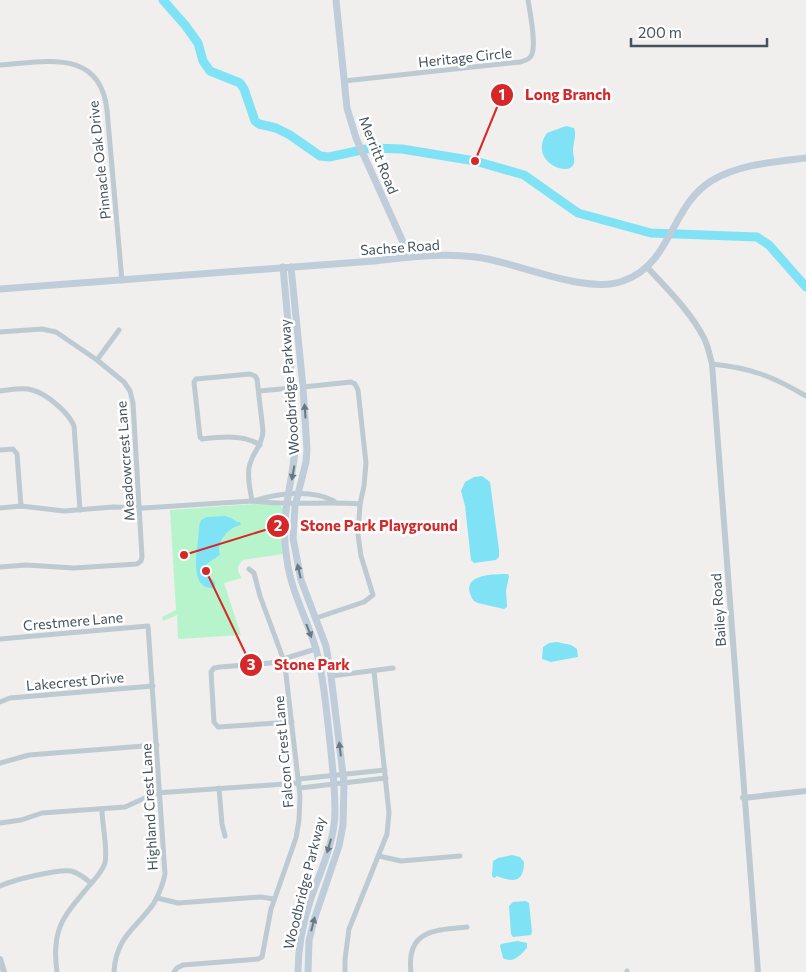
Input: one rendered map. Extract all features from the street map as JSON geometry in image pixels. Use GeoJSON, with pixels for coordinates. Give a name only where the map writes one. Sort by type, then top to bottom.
{"type":"FeatureCollection","features":[{"type":"Feature","properties":{"kind":"main road","name":"Merritt Road"},"geometry":{"type":"LineString","coordinates":[[336,0],[347,108],[356,138],[404,244],[408,257]]}},
{"type":"Feature","properties":{"kind":"main road","name":"Sachse Road"},"geometry":{"type":"LineString","coordinates":[[0,289],[122,281],[430,255],[474,257],[498,261],[585,284],[615,284],[648,268],[664,248],[683,210],[700,190],[725,174],[746,167],[806,158]]}},
{"type":"Feature","properties":{"kind":"main road","name":"Woodbridge Parkway"},"geometry":{"type":"LineString","coordinates":[[291,267],[304,387],[307,456],[293,518],[293,538],[296,558],[306,594],[326,646],[344,784],[343,825],[339,846],[314,920],[310,941],[308,972]]}},
{"type":"Feature","properties":{"kind":"main road","name":"Woodbridge Parkway"},"geometry":{"type":"LineString","coordinates":[[283,268],[295,447],[295,462],[284,523],[286,559],[289,573],[316,649],[322,678],[334,785],[335,814],[332,837],[323,867],[310,899],[302,931],[298,955],[298,972]]}},
{"type":"Feature","properties":{"kind":"street","name":"Heritage Circle"},"geometry":{"type":"LineString","coordinates":[[344,81],[527,60],[531,56],[533,48],[528,0]]}},
{"type":"Feature","properties":{"kind":"street","name":"Pinnacle Oak Drive"},"geometry":{"type":"LineString","coordinates":[[0,65],[60,61],[72,63],[94,77],[102,89],[108,110],[122,281]]}},
{"type":"Feature","properties":{"kind":"street","name":"Bailey Road"},"geometry":{"type":"LineString","coordinates":[[648,268],[694,322],[705,339],[712,364],[743,798],[758,972]]}},
{"type":"Feature","properties":{"kind":"street"},"geometry":{"type":"LineString","coordinates":[[0,284],[0,289]]}},
{"type":"Feature","properties":{"kind":"street","name":"Meadowcrest Lane"},"geometry":{"type":"LineString","coordinates":[[0,332],[42,329],[56,332],[97,360],[124,382],[130,391],[133,403],[142,557],[141,561],[133,564],[74,568],[26,565],[0,567]]}},
{"type":"Feature","properties":{"kind":"street"},"geometry":{"type":"LineString","coordinates":[[97,360],[119,330]]}},
{"type":"Feature","properties":{"kind":"street"},"geometry":{"type":"LineString","coordinates":[[712,364],[754,370],[806,396]]}},
{"type":"Feature","properties":{"kind":"street"},"geometry":{"type":"LineString","coordinates":[[252,501],[250,466],[251,460],[260,445],[263,431],[257,379],[250,374],[196,378],[194,382],[199,431],[202,439],[223,437],[248,439],[260,445]]}},
{"type":"Feature","properties":{"kind":"street"},"geometry":{"type":"LineString","coordinates":[[304,387],[351,382],[357,386],[366,458],[358,535],[373,595],[364,602],[316,618]]}},
{"type":"Feature","properties":{"kind":"street"},"geometry":{"type":"LineString","coordinates":[[259,391],[292,388]]}},
{"type":"Feature","properties":{"kind":"street"},"geometry":{"type":"LineString","coordinates":[[0,390],[32,390],[41,394],[71,418],[74,426],[80,510]]}},
{"type":"Feature","properties":{"kind":"street"},"geometry":{"type":"LineString","coordinates":[[0,450],[13,449],[17,454],[21,506]]}},
{"type":"Feature","properties":{"kind":"street"},"geometry":{"type":"LineString","coordinates":[[252,501],[267,496],[298,494],[326,497],[334,502]]}},
{"type":"Feature","properties":{"kind":"street"},"geometry":{"type":"LineString","coordinates":[[0,508],[21,506],[64,511],[252,501],[269,504],[324,504],[334,502],[360,504]]}},
{"type":"Feature","properties":{"kind":"street","name":"Falcon Crest Lane"},"geometry":{"type":"LineString","coordinates":[[174,972],[176,968],[183,965],[258,959],[262,957],[274,899],[296,838],[300,812],[299,783],[286,673],[283,659],[260,596],[254,572],[248,569]]}},
{"type":"Feature","properties":{"kind":"street","name":"Crestmere Lane"},"geometry":{"type":"LineString","coordinates":[[0,639],[148,626]]}},
{"type":"Feature","properties":{"kind":"street","name":"Highland Crest Lane"},"geometry":{"type":"LineString","coordinates":[[114,972],[115,959],[121,943],[157,898],[163,882],[165,863],[148,626]]}},
{"type":"Feature","properties":{"kind":"street"},"geometry":{"type":"LineString","coordinates":[[292,722],[221,728],[216,726],[210,678],[212,670],[220,667],[264,664],[316,649]]}},
{"type":"Feature","properties":{"kind":"street"},"geometry":{"type":"LineString","coordinates":[[331,676],[393,668]]}},
{"type":"Feature","properties":{"kind":"street"},"geometry":{"type":"LineString","coordinates":[[345,972],[344,959],[349,929],[387,834],[389,813],[374,671]]}},
{"type":"Feature","properties":{"kind":"street","name":"Lakecrest Drive"},"geometry":{"type":"LineString","coordinates":[[0,702],[10,698],[153,686]]}},
{"type":"Feature","properties":{"kind":"street"},"geometry":{"type":"LineString","coordinates":[[0,763],[29,755],[157,745]]}},
{"type":"Feature","properties":{"kind":"street"},"geometry":{"type":"LineString","coordinates":[[299,783],[333,776],[385,770]]}},
{"type":"Feature","properties":{"kind":"street"},"geometry":{"type":"LineString","coordinates":[[0,823],[21,820],[42,813],[128,806],[150,795],[160,793],[299,783],[334,785],[386,778]]}},
{"type":"Feature","properties":{"kind":"street"},"geometry":{"type":"LineString","coordinates":[[219,788],[225,836]]}},
{"type":"Feature","properties":{"kind":"street"},"geometry":{"type":"LineString","coordinates":[[743,798],[806,791]]}},
{"type":"Feature","properties":{"kind":"street"},"geometry":{"type":"LineString","coordinates":[[57,972],[55,942],[60,926],[68,911],[102,870],[105,862],[102,809]]}},
{"type":"Feature","properties":{"kind":"street"},"geometry":{"type":"LineString","coordinates":[[379,856],[401,861],[460,856]]}},
{"type":"Feature","properties":{"kind":"street"},"geometry":{"type":"LineString","coordinates":[[0,886],[48,873],[66,871],[81,875],[91,883]]}},
{"type":"Feature","properties":{"kind":"street"},"geometry":{"type":"LineString","coordinates":[[157,898],[178,903],[261,897],[274,899]]}},
{"type":"Feature","properties":{"kind":"street"},"geometry":{"type":"LineString","coordinates":[[411,972],[412,949],[419,939],[429,932],[467,927]]}},
{"type":"Feature","properties":{"kind":"street"},"geometry":{"type":"LineString","coordinates":[[0,959],[4,972]]}},
{"type":"Feature","properties":{"kind":"green space"},"geometry":{"type":"Polygon","coordinates":[[[254,504],[279,505],[283,508],[283,554],[243,560],[239,564],[238,569],[242,578],[224,583],[241,635],[178,639],[177,615],[163,621],[162,617],[176,610],[170,510],[254,504]]]}},
{"type":"Feature","properties":{"kind":"water"},"geometry":{"type":"Polygon","coordinates":[[[566,126],[574,128],[575,133],[574,163],[571,167],[565,169],[552,165],[546,159],[542,152],[542,143],[547,133],[566,126]]]}},
{"type":"Feature","properties":{"kind":"water"},"geometry":{"type":"Polygon","coordinates":[[[482,476],[490,482],[499,557],[496,560],[474,563],[471,560],[465,506],[461,491],[465,482],[474,477],[482,476]]]}},
{"type":"Feature","properties":{"kind":"water"},"geometry":{"type":"Polygon","coordinates":[[[225,516],[240,522],[241,525],[236,526],[224,535],[220,544],[220,554],[206,566],[205,573],[215,582],[215,588],[206,587],[200,582],[197,574],[199,526],[201,520],[207,517],[225,516]]]}},
{"type":"Feature","properties":{"kind":"water"},"geometry":{"type":"Polygon","coordinates":[[[508,574],[507,607],[504,609],[474,601],[470,592],[470,586],[473,581],[485,576],[508,574]]]}},
{"type":"Feature","properties":{"kind":"water"},"geometry":{"type":"Polygon","coordinates":[[[557,642],[571,645],[577,649],[578,657],[551,662],[542,659],[543,647],[549,643],[557,642]]]}},
{"type":"Feature","properties":{"kind":"water"},"geometry":{"type":"Polygon","coordinates":[[[512,855],[520,857],[524,862],[524,869],[520,877],[513,880],[497,876],[494,878],[492,876],[493,861],[512,855]]]}},
{"type":"Feature","properties":{"kind":"water"},"geometry":{"type":"Polygon","coordinates":[[[526,901],[529,903],[531,935],[513,937],[511,934],[509,906],[513,902],[526,901]]]}},
{"type":"Feature","properties":{"kind":"water"},"geometry":{"type":"Polygon","coordinates":[[[517,941],[527,943],[527,948],[514,959],[507,960],[503,958],[501,944],[517,941]]]}},
{"type":"Feature","properties":{"kind":"waterway"},"geometry":{"type":"LineString","coordinates":[[163,0],[198,43],[203,61],[210,71],[240,83],[244,89],[255,121],[290,135],[320,156],[329,157],[371,148],[402,149],[475,161],[524,175],[578,213],[651,233],[757,237],[769,245],[806,287]]}},
{"type":"Feature","properties":{"kind":"place","name":"Long Branch"},"geometry":{"type":"Point","coordinates":[475,161]}},
{"type":"Feature","properties":{"kind":"place","name":"Stone Park Playground"},"geometry":{"type":"Point","coordinates":[184,555]}},
{"type":"Feature","properties":{"kind":"place","name":"Stone Park"},"geometry":{"type":"Point","coordinates":[206,571]}}]}
